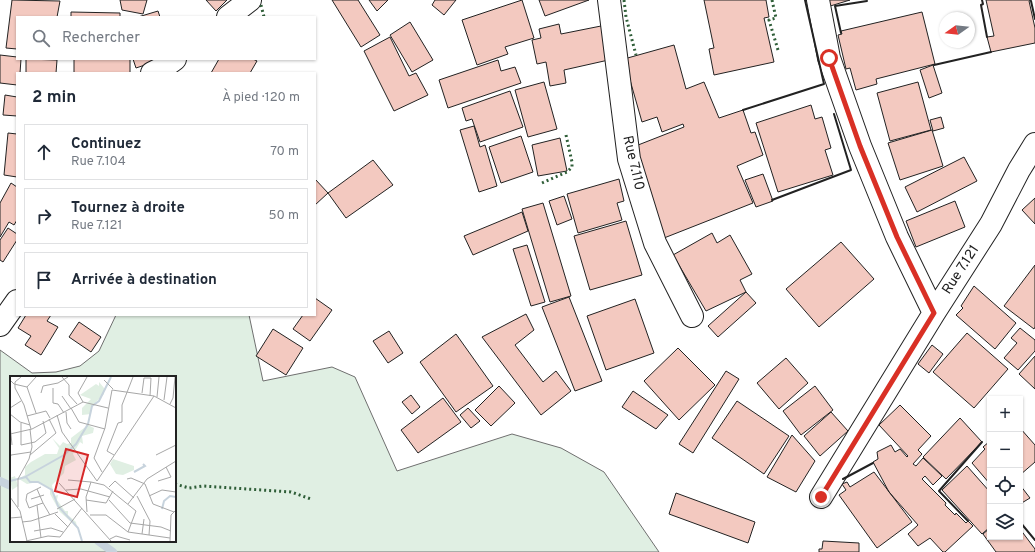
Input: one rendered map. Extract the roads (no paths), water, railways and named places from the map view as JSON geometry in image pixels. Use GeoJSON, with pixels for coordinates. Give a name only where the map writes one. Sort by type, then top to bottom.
{"type":"FeatureCollection","features":[{"type":"Feature","properties":{"kind":"street"},"geometry":{"type":"LineString","coordinates":[[229,16],[250,0]]}},
{"type":"Feature","properties":{"kind":"street","name":"Rue 7.110"},"geometry":{"type":"LineString","coordinates":[[609,0],[629,159],[655,243],[692,316]]}},
{"type":"Feature","properties":{"kind":"street"},"geometry":{"type":"LineString","coordinates":[[818,0],[829,58],[860,146],[897,237],[934,313]]}},
{"type":"Feature","properties":{"kind":"street"},"geometry":{"type":"LineString","coordinates":[[154,72],[174,60]]}},
{"type":"Feature","properties":{"kind":"street","name":"Rue 7.121"},"geometry":{"type":"LineString","coordinates":[[821,497],[934,313],[991,224],[1019,170],[1035,144]]}},
{"type":"Feature","properties":{"kind":"street"},"geometry":{"type":"LineString","coordinates":[[0,325],[16,302]]}},
{"type":"Feature","properties":{"kind":"waterway"},"geometry":{"type":"LineString","coordinates":[[0,481],[10,486]]}},
{"type":"Feature","properties":{"kind":"waterway"},"geometry":{"type":"LineString","coordinates":[[99,542],[113,552]]}}]}
